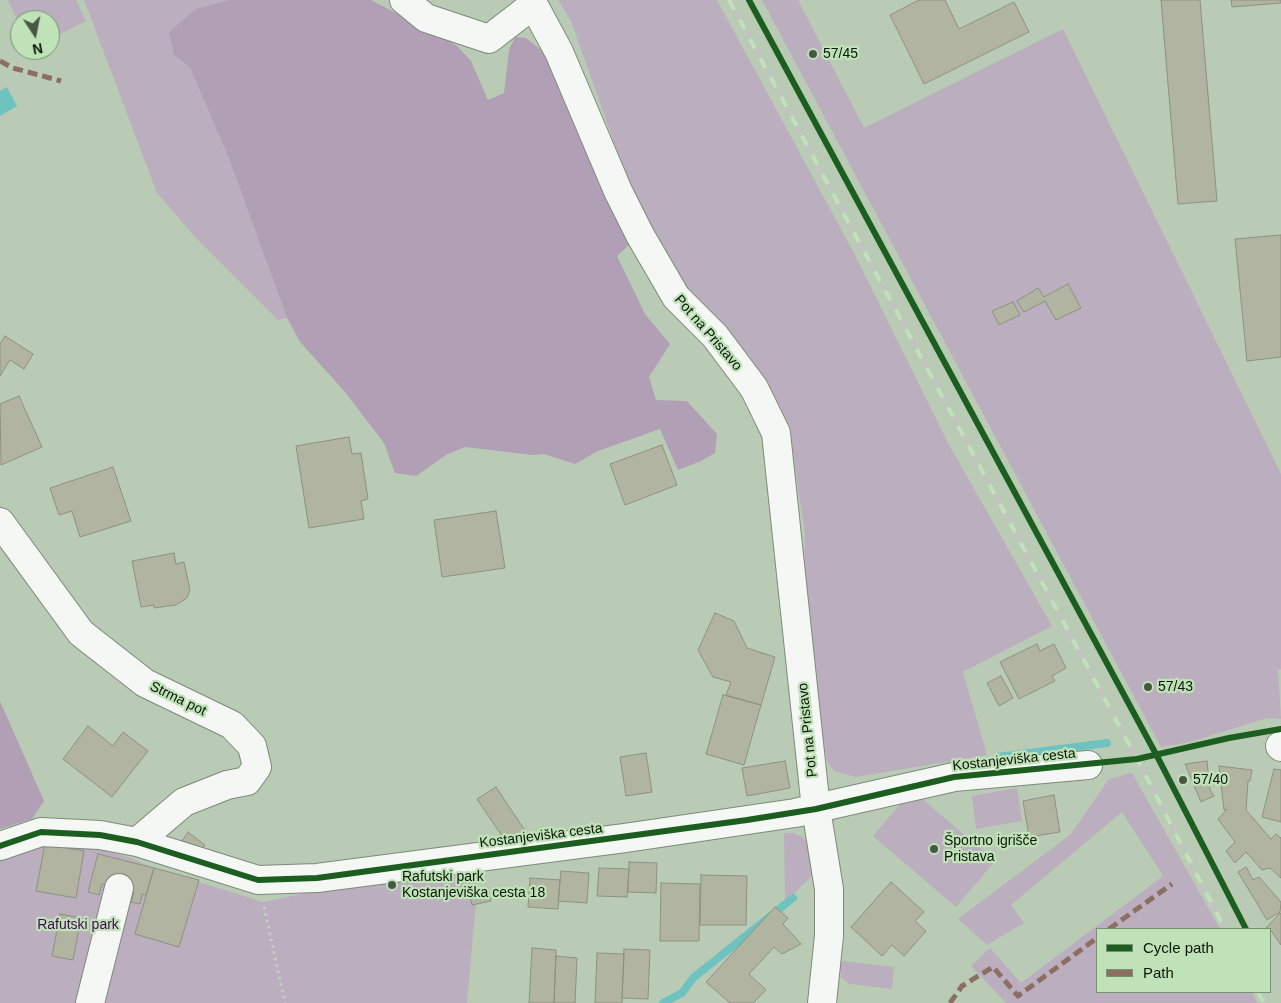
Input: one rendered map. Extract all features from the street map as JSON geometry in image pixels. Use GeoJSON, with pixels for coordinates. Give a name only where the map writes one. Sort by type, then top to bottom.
{"type":"FeatureCollection","features":[{"type":"Feature","properties":{"kind":"street"},"geometry":{"type":"LineString","coordinates":[[404,0],[426,18],[489,39],[532,2]]}},
{"type":"Feature","properties":{"kind":"street","name":"Pot na Pristavo"},"geometry":{"type":"LineString","coordinates":[[532,2],[559,52],[618,191],[640,235],[676,297],[715,336],[754,388],[776,433],[816,809],[829,889],[828,936],[822,1003]]}},
{"type":"Feature","properties":{"kind":"street","name":"Strma pot"},"geometry":{"type":"LineString","coordinates":[[0,522],[81,633],[146,683],[232,725],[252,746],[257,767],[247,781],[227,785],[184,802],[137,842]]}},
{"type":"Feature","properties":{"kind":"street","name":"Kostanjeviška cesta"},"geometry":{"type":"LineString","coordinates":[[0,846],[41,832],[100,835],[137,842],[258,880],[316,878],[625,838],[816,809],[954,777],[1088,764]]}},
{"type":"Feature","properties":{"kind":"street"},"geometry":{"type":"LineString","coordinates":[[90,1003],[119,888]]}},
{"type":"Feature","properties":{"kind":"path"},"geometry":{"type":"LineString","coordinates":[[258,880],[285,1003]]}},
{"type":"Feature","properties":{"kind":"green space"},"geometry":{"type":"Polygon","coordinates":[[[8,0],[76,0],[86,21],[60,34],[60,10],[13,10],[8,0]]]}},
{"type":"Feature","properties":{"kind":"green space"},"geometry":{"type":"Polygon","coordinates":[[[84,0],[229,0],[196,9],[174,55],[190,68],[228,156],[287,318],[278,320],[196,238],[157,193],[84,0]]]}},
{"type":"Feature","properties":{"kind":"green space"},"geometry":{"type":"Polygon","coordinates":[[[558,0],[717,0],[855,255],[948,443],[1052,626],[963,672],[987,755],[856,777],[834,771],[827,761],[817,704],[804,575],[805,533],[794,460],[783,420],[687,291],[662,250],[630,187],[571,21],[558,0]]]}},
{"type":"Feature","properties":{"kind":"green space"},"geometry":{"type":"Polygon","coordinates":[[[762,0],[798,0],[864,128],[1063,29],[1281,474],[1281,669],[1278,670],[1281,719],[1267,718],[1190,742],[1161,747],[762,0]]]}},
{"type":"Feature","properties":{"kind":"green space"},"geometry":{"type":"Polygon","coordinates":[[[1132,773],[1219,928],[1096,928],[1096,993],[1252,993],[1257,1003],[1006,1003],[971,966],[990,948],[1021,983],[1163,876],[1122,812],[1011,905],[1024,923],[987,945],[958,919],[1070,835],[1109,779],[1132,773]]]}},
{"type":"Feature","properties":{"kind":"green space"},"geometry":{"type":"Polygon","coordinates":[[[1017,788],[1022,821],[976,829],[972,796],[1017,788]]]}},
{"type":"Feature","properties":{"kind":"green space","name":"Športno igrišče Pristava"},"geometry":{"type":"Polygon","coordinates":[[[912,790],[995,861],[956,907],[873,836],[912,790]]]}},
{"type":"Feature","properties":{"kind":"green space","name":"Rafutski park"},"geometry":{"type":"Polygon","coordinates":[[[41,832],[128,857],[154,868],[263,902],[480,857],[467,1003],[0,1003],[0,849],[41,832]]]}},
{"type":"Feature","properties":{"kind":"green space"},"geometry":{"type":"Polygon","coordinates":[[[784,833],[793,833],[804,838],[811,850],[813,875],[785,902],[784,833]]]}},
{"type":"Feature","properties":{"kind":"green space"},"geometry":{"type":"Polygon","coordinates":[[[840,961],[894,967],[892,989],[850,984],[841,978],[840,961]]]}},
{"type":"Feature","properties":{"kind":"shaded area"},"geometry":{"type":"Polygon","coordinates":[[[229,0],[371,0],[456,45],[471,61],[488,100],[504,93],[509,50],[515,37],[526,38],[545,53],[585,151],[631,243],[617,256],[645,314],[670,344],[649,377],[656,400],[687,401],[717,434],[715,453],[678,470],[660,429],[598,451],[575,464],[544,454],[533,455],[465,447],[446,455],[416,476],[395,473],[384,443],[345,392],[300,342],[287,318],[228,156],[190,68],[174,55],[169,32],[196,9],[229,0]]]}},
{"type":"Feature","properties":{"kind":"shaded area"},"geometry":{"type":"Polygon","coordinates":[[[0,701],[44,801],[32,819],[0,829],[0,701]]]}},
{"type":"Feature","properties":{"kind":"water"},"geometry":{"type":"Polygon","coordinates":[[[7,87],[17,106],[0,116],[0,91],[7,87]]]}},
{"type":"Feature","properties":{"kind":"building"},"geometry":{"type":"Polygon","coordinates":[[[919,0],[945,0],[959,29],[1014,2],[1029,32],[924,84],[890,15],[919,0]]]}},
{"type":"Feature","properties":{"kind":"building"},"geometry":{"type":"Polygon","coordinates":[[[1161,0],[1200,0],[1217,201],[1178,204],[1161,0]]]}},
{"type":"Feature","properties":{"kind":"building"},"geometry":{"type":"Polygon","coordinates":[[[1231,0],[1281,0],[1281,3],[1232,7],[1231,0]]]}},
{"type":"Feature","properties":{"kind":"building"},"geometry":{"type":"Polygon","coordinates":[[[1281,235],[1281,357],[1247,361],[1235,239],[1281,235]]]}},
{"type":"Feature","properties":{"kind":"building"},"geometry":{"type":"Polygon","coordinates":[[[1068,284],[1081,308],[1056,320],[1045,301],[1024,312],[1017,301],[1038,288],[1044,297],[1068,284]]]}},
{"type":"Feature","properties":{"kind":"building"},"geometry":{"type":"Polygon","coordinates":[[[1013,302],[1020,315],[999,325],[992,311],[1013,302]]]}},
{"type":"Feature","properties":{"kind":"building"},"geometry":{"type":"Polygon","coordinates":[[[5,336],[33,354],[24,369],[10,360],[0,376],[0,344],[5,336]]]}},
{"type":"Feature","properties":{"kind":"building"},"geometry":{"type":"Polygon","coordinates":[[[19,396],[42,447],[1,465],[0,404],[19,396]]]}},
{"type":"Feature","properties":{"kind":"building"},"geometry":{"type":"Polygon","coordinates":[[[349,437],[352,454],[361,453],[368,499],[361,501],[364,519],[309,528],[296,446],[349,437]]]}},
{"type":"Feature","properties":{"kind":"building"},"geometry":{"type":"Polygon","coordinates":[[[662,445],[677,485],[625,505],[610,464],[662,445]]]}},
{"type":"Feature","properties":{"kind":"building"},"geometry":{"type":"Polygon","coordinates":[[[113,467],[131,521],[80,537],[72,511],[59,515],[50,488],[113,467]]]}},
{"type":"Feature","properties":{"kind":"building"},"geometry":{"type":"Polygon","coordinates":[[[496,511],[505,568],[442,577],[434,520],[496,511]]]}},
{"type":"Feature","properties":{"kind":"building"},"geometry":{"type":"Polygon","coordinates":[[[174,553],[176,564],[184,562],[190,590],[187,598],[176,605],[154,608],[154,605],[141,607],[132,561],[174,553]]]}},
{"type":"Feature","properties":{"kind":"building"},"geometry":{"type":"Polygon","coordinates":[[[715,613],[734,621],[747,648],[775,657],[761,705],[726,695],[731,682],[713,677],[698,650],[715,613]]]}},
{"type":"Feature","properties":{"kind":"building"},"geometry":{"type":"Polygon","coordinates":[[[1037,644],[1040,651],[1054,644],[1066,668],[1052,676],[1055,681],[1019,699],[1000,662],[1037,644]]]}},
{"type":"Feature","properties":{"kind":"building"},"geometry":{"type":"Polygon","coordinates":[[[1001,676],[1013,698],[999,706],[987,683],[1001,676]]]}},
{"type":"Feature","properties":{"kind":"building"},"geometry":{"type":"Polygon","coordinates":[[[723,695],[761,705],[744,765],[706,754],[723,695]]]}},
{"type":"Feature","properties":{"kind":"building"},"geometry":{"type":"Polygon","coordinates":[[[88,726],[113,746],[123,732],[148,751],[112,797],[63,759],[88,726]]]}},
{"type":"Feature","properties":{"kind":"building"},"geometry":{"type":"Polygon","coordinates":[[[646,753],[652,792],[626,796],[620,757],[646,753]]]}},
{"type":"Feature","properties":{"kind":"building"},"geometry":{"type":"Polygon","coordinates":[[[785,761],[790,788],[747,796],[742,768],[785,761]]]}},
{"type":"Feature","properties":{"kind":"building"},"geometry":{"type":"Polygon","coordinates":[[[1207,761],[1210,790],[1214,796],[1201,802],[1185,764],[1207,761]]]}},
{"type":"Feature","properties":{"kind":"building"},"geometry":{"type":"Polygon","coordinates":[[[1219,766],[1252,770],[1250,781],[1248,781],[1246,810],[1271,839],[1276,834],[1281,838],[1281,878],[1270,868],[1262,870],[1246,852],[1235,863],[1226,851],[1235,842],[1218,819],[1227,809],[1224,810],[1219,766]]]}},
{"type":"Feature","properties":{"kind":"building"},"geometry":{"type":"Polygon","coordinates":[[[1274,769],[1281,770],[1281,822],[1262,817],[1274,769]]]}},
{"type":"Feature","properties":{"kind":"building"},"geometry":{"type":"Polygon","coordinates":[[[496,787],[530,838],[506,842],[477,799],[496,787]]]}},
{"type":"Feature","properties":{"kind":"building"},"geometry":{"type":"Polygon","coordinates":[[[1054,795],[1060,832],[1029,837],[1023,801],[1054,795]]]}},
{"type":"Feature","properties":{"kind":"building"},"geometry":{"type":"Polygon","coordinates":[[[188,832],[205,845],[198,853],[182,841],[188,832]]]}},
{"type":"Feature","properties":{"kind":"building"},"geometry":{"type":"Polygon","coordinates":[[[45,844],[84,851],[76,898],[36,891],[45,844]]]}},
{"type":"Feature","properties":{"kind":"building"},"geometry":{"type":"Polygon","coordinates":[[[98,854],[154,868],[146,895],[142,894],[140,904],[131,902],[134,892],[102,884],[99,895],[88,892],[98,854]]]}},
{"type":"Feature","properties":{"kind":"building"},"geometry":{"type":"Polygon","coordinates":[[[629,862],[657,863],[656,893],[628,892],[629,862]]]}},
{"type":"Feature","properties":{"kind":"building"},"geometry":{"type":"Polygon","coordinates":[[[1246,867],[1253,880],[1259,877],[1281,902],[1280,912],[1267,920],[1238,872],[1246,867]]]}},
{"type":"Feature","properties":{"kind":"building"},"geometry":{"type":"Polygon","coordinates":[[[154,868],[199,880],[179,947],[135,934],[154,868]]]}},
{"type":"Feature","properties":{"kind":"building"},"geometry":{"type":"Polygon","coordinates":[[[599,868],[629,869],[627,897],[597,896],[599,868]]]}},
{"type":"Feature","properties":{"kind":"building"},"geometry":{"type":"Polygon","coordinates":[[[561,871],[589,873],[587,903],[558,901],[561,871]]]}},
{"type":"Feature","properties":{"kind":"building"},"geometry":{"type":"Polygon","coordinates":[[[701,875],[747,876],[746,925],[700,925],[701,875]]]}},
{"type":"Feature","properties":{"kind":"building"},"geometry":{"type":"Polygon","coordinates":[[[530,878],[560,880],[558,909],[528,907],[530,878]]]}},
{"type":"Feature","properties":{"kind":"building"},"geometry":{"type":"Polygon","coordinates":[[[891,882],[924,912],[915,921],[926,931],[904,956],[892,945],[882,956],[851,927],[891,882]]]}},
{"type":"Feature","properties":{"kind":"building"},"geometry":{"type":"Polygon","coordinates":[[[661,883],[700,884],[699,941],[660,941],[661,883]]]}},
{"type":"Feature","properties":{"kind":"building"},"geometry":{"type":"Polygon","coordinates":[[[488,888],[491,901],[472,905],[469,893],[488,888]]]}},
{"type":"Feature","properties":{"kind":"building"},"geometry":{"type":"Polygon","coordinates":[[[775,907],[788,918],[783,924],[801,944],[782,954],[774,947],[749,974],[766,990],[753,1003],[730,1003],[706,982],[775,907]]]}},
{"type":"Feature","properties":{"kind":"building"},"geometry":{"type":"Polygon","coordinates":[[[60,914],[81,918],[73,960],[52,956],[60,914]]]}},
{"type":"Feature","properties":{"kind":"building"},"geometry":{"type":"Polygon","coordinates":[[[1281,914],[1281,945],[1271,928],[1266,928],[1281,914]]]}},
{"type":"Feature","properties":{"kind":"building"},"geometry":{"type":"Polygon","coordinates":[[[532,948],[556,950],[554,1003],[529,1003],[532,948]]]}},
{"type":"Feature","properties":{"kind":"building"},"geometry":{"type":"Polygon","coordinates":[[[624,949],[650,950],[648,999],[622,998],[624,949]]]}},
{"type":"Feature","properties":{"kind":"building"},"geometry":{"type":"Polygon","coordinates":[[[597,953],[624,954],[622,1003],[595,1003],[597,953]]]}},
{"type":"Feature","properties":{"kind":"building"},"geometry":{"type":"Polygon","coordinates":[[[556,956],[577,958],[575,1003],[554,1003],[556,956]]]}},
{"type":"Feature","properties":{"kind":"waterway"},"geometry":{"type":"LineString","coordinates":[[998,757],[1107,743]]}},
{"type":"Feature","properties":{"kind":"waterway"},"geometry":{"type":"LineString","coordinates":[[663,1003],[682,993],[693,978],[793,898]]}},
{"type":"Feature","properties":{"kind":"railway"},"geometry":{"type":"LineString","coordinates":[[729,0],[1137,759],[1224,928]]}},
{"type":"Feature","properties":{"kind":"railway"},"geometry":{"type":"LineString","coordinates":[[1259,993],[1264,1003]]}},
{"type":"Feature","properties":{"kind":"marked path"},"geometry":{"type":"LineString","coordinates":[[0,61],[13,68],[61,81]]}},
{"type":"Feature","properties":{"kind":"marked path"},"geometry":{"type":"LineString","coordinates":[[1110,928],[1172,884]]}},
{"type":"Feature","properties":{"kind":"marked path"},"geometry":{"type":"LineString","coordinates":[[950,1003],[962,986],[993,967],[1018,996],[1096,939]]}},
{"type":"Feature","properties":{"kind":"cycle path"},"geometry":{"type":"LineString","coordinates":[[749,0],[1157,756],[1245,928]]}},
{"type":"Feature","properties":{"kind":"cycle path"},"geometry":{"type":"LineString","coordinates":[[0,846],[41,832],[100,835],[137,842],[258,880],[317,878],[747,820],[816,809],[954,777],[1137,759],[1229,738],[1281,729]]}},
{"type":"Feature","properties":{"kind":"place","name":"57/45"},"geometry":{"type":"Point","coordinates":[813,54]}},
{"type":"Feature","properties":{"kind":"place","name":"57/43"},"geometry":{"type":"Point","coordinates":[1148,687]}},
{"type":"Feature","properties":{"kind":"place","name":"57/40"},"geometry":{"type":"Point","coordinates":[1183,780]}},
{"type":"Feature","properties":{"kind":"place","name":"Športno igrišče Pristava"},"geometry":{"type":"Point","coordinates":[934,849]}},
{"type":"Feature","properties":{"kind":"place","name":"Rafutski park Kostanjeviška cesta 18"},"geometry":{"type":"Point","coordinates":[392,885]}}]}
